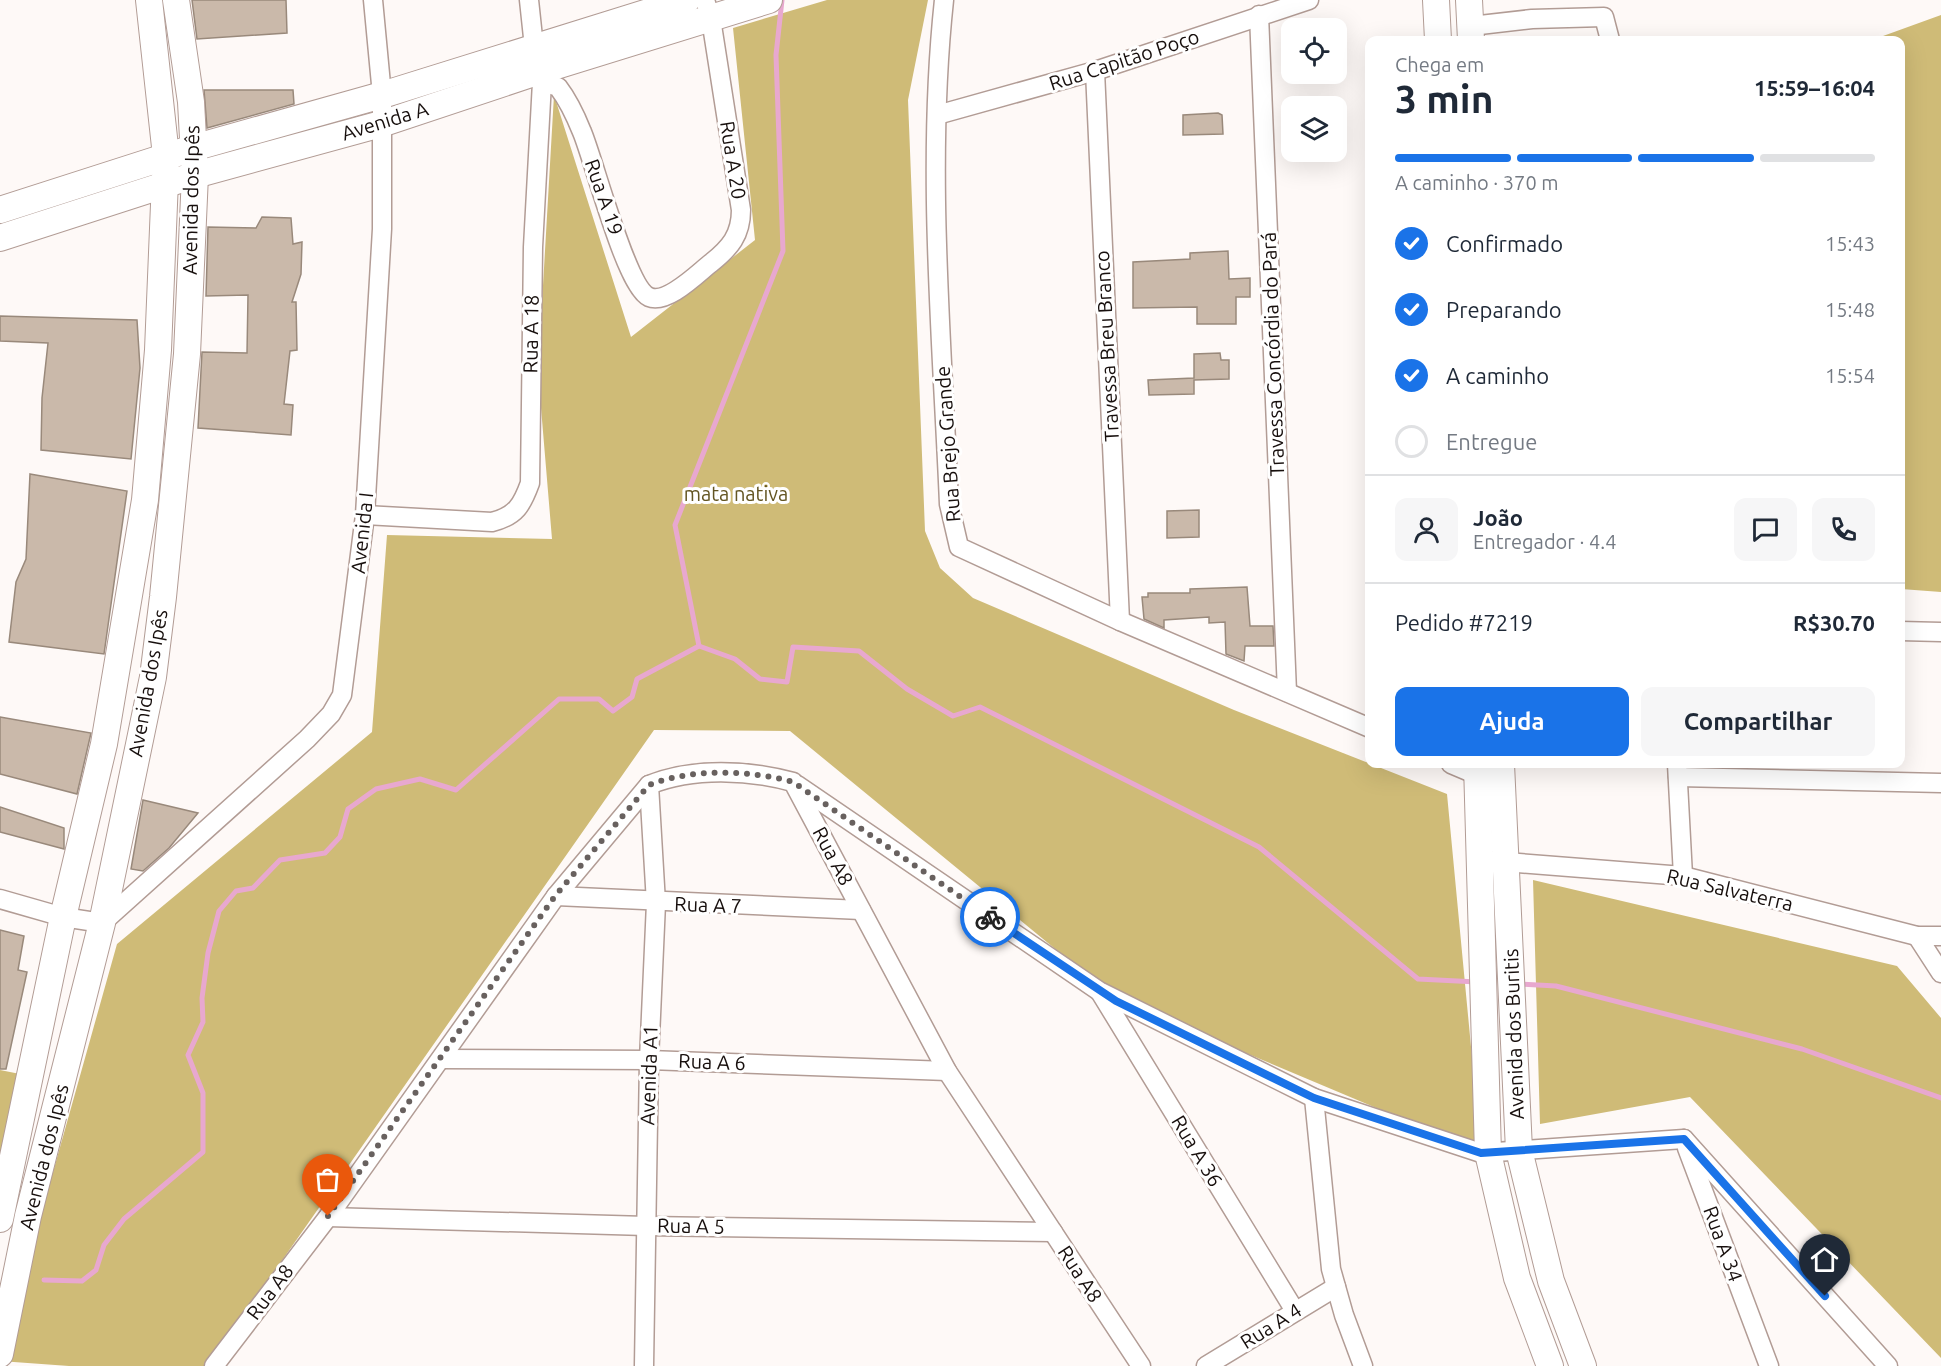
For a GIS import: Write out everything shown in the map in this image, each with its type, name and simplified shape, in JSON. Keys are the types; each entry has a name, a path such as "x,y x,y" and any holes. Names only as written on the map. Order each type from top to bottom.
{"main road":[{"name":"Avenida dos Ipês","path":"0,1219 63,917 104,744 145,500 158,350 166,156 149,0"},
{"name":"Avenida dos Ipês","path":"0,1354 28,1216 102,923 153,677 186,366 195,176 191,102 176,0"},
{"name":"Avenida A","path":"0,210 166,156 382,95 539,67 687,0"},
{"name":"Avenida A","path":"0,238 164,185 381,124 708,9 769,0"},
{"path":"1436,0 1438,36"},
{"path":"1469,0 1471,33"},
{"name":"Avenida dos Buritis","path":"1489,769 1507,861 1519,1149 1551,1281 1583,1366"},
{"name":"Avenida dos Buritis","path":"1489,769 1479,861 1488,1153 1517,1278 1550,1366"}],"street":[{"name":"Avenida I","path":"102,923 307,739 331,714 342,695 365,515 382,229 382,95 373,0"},
{"name":"Rua A 18","path":"365,515 492,522 506,519 517,511 530,483 533,247 539,67 529,0"},
{"name":"Rua Brejo Grande","path":"944,0 937,115 937,238 949,504 959,547 1120,621 1365,726"},
{"name":"Rua Capitão Poço","path":"937,115 1095,71 1309,0"},
{"name":"Rua A 20","path":"673,293 729,249 741,224 741,210 708,9"},
{"name":"Travessa Concórdia do Pará","path":"1259,15 1287,692"},
{"path":"1471,33 1532,19 1604,17 1609,36"},
{"name":"Rua A 19","path":"539,67 558,87 582,132 629,267 639,289 650,297 662,297 673,293"},
{"name":"Travessa Breu Branco","path":"1095,71 1120,621"},
{"path":"1905,631 1941,632"},
{"path":"1683,876 1678,770 1941,783"},
{"path":"649,785 666,778 692,774 772,776 793,782 1099,991 1314,1098 1481,1153 1684,1139 1888,1366"},
{"name":"Rua A8","path":"793,782 947,1071 1141,1366"},
{"name":"Rua A8","path":"214,1366 328,1216 555,896 649,785"},
{"name":"Avenida A1","path":"645,1366 645,1226 656,903 649,785"},
{"name":"Rua Salvaterra","path":"1479,861 1507,861 1683,876 1917,936 1941,936"},
{"name":"Rua A 7","path":"555,896 656,903 861,910"},
{"path":"0,899 63,917 102,923"},
{"path":"1917,936 1941,973"},
{"name":"Rua A 36","path":"1099,991 1294,1311"},
{"name":"Rua A 6","path":"441,1059 649,1060 947,1071"},
{"path":"1314,1098 1331,1269 1363,1366"},
{"name":"Rua A 34","path":"1684,1139 1769,1366"},
{"name":"Rua A 5","path":"328,1216 645,1226 1053,1232"},
{"name":"Rua A 4","path":"1206,1366 1336,1287"}],"green space":[{"name":"mata nativa","path":"827,0 928,0 908,100 925,531 940,568 973,598 1234,710 1365,762 1365,768 1381,768 1447,794 1481,1152 1115,998 790,731 654,730 208,1366 69,1366 0,1361 117,944 372,732 387,535 552,539 538,372 554,95 631,337 755,240 733,28"},
{"path":"1941,15 1941,592 1905,589 1905,36 1883,36"},
{"path":"1533,880 1897,966 1941,1018 1941,1358 1690,1097 1540,1124"},
{"path":"0,1070 20,1074 0,1174"}],"building":[{"path":"192,0 286,0 287,33 197,39"},
{"path":"204,90 293,90 294,104 207,128"},
{"path":"1218,113 1222,115 1223,134 1183,135 1183,115"},
{"path":"262,217 291,218 293,244 302,242 301,274 292,302 296,302 297,350 290,351 284,404 293,405 291,435 198,428 202,352 247,353 248,295 206,296 208,227 256,228"},
{"path":"1228,251 1229,279 1250,278 1250,297 1236,297 1236,324 1197,324 1197,307 1133,308 1133,262 1190,259 1190,253"},
{"path":"0,316 137,320 140,368 131,459 41,450 42,398 48,343 0,341"},
{"path":"1220,353 1221,360 1229,360 1229,379 1194,380 1194,394 1149,395 1148,380 1194,378 1194,354"},
{"path":"30,474 127,491 104,654 9,642 16,582 26,559"},
{"path":"1199,510 1199,537 1167,538 1167,511"},
{"path":"1247,587 1250,626 1273,626 1274,646 1245,646 1244,661 1226,654 1225,622 1209,623 1209,617 1164,620 1164,628 1144,619 1142,597 1148,597 1148,593 1190,593 1190,589"},
{"path":"0,717 91,733 77,794 0,774"},
{"path":"143,800 198,813 169,848 143,871 131,869"},
{"path":"0,807 64,828 64,849 0,832"},
{"path":"0,930 24,936 18,970 27,972 6,1069 0,1069"}],"waterway":[{"path":"699,646 675,525 783,251 776,55 782,0"},
{"path":"44,1280 82,1281 96,1270 104,1245 124,1219 203,1152 203,1093 188,1055 203,1022 202,998 208,953 219,911 236,891 253,888 280,860 325,853 340,837 348,809 376,789 420,779 456,790 559,699 599,699 613,711 632,697 637,679 699,646 735,659 760,679 787,682 793,647 859,651 907,689 953,716 980,707 1259,847 1418,979 1477,982"},
{"path":"1520,984 1556,986 1802,1049 1941,1098"}],"way so far":[{"path":"328,1216 555,896 649,785 666,778 692,774 772,776 793,782 990,917"}],"route":[{"path":"990,917 1116,1001 1314,1098 1481,1153 1684,1139 1825,1296"}]}
